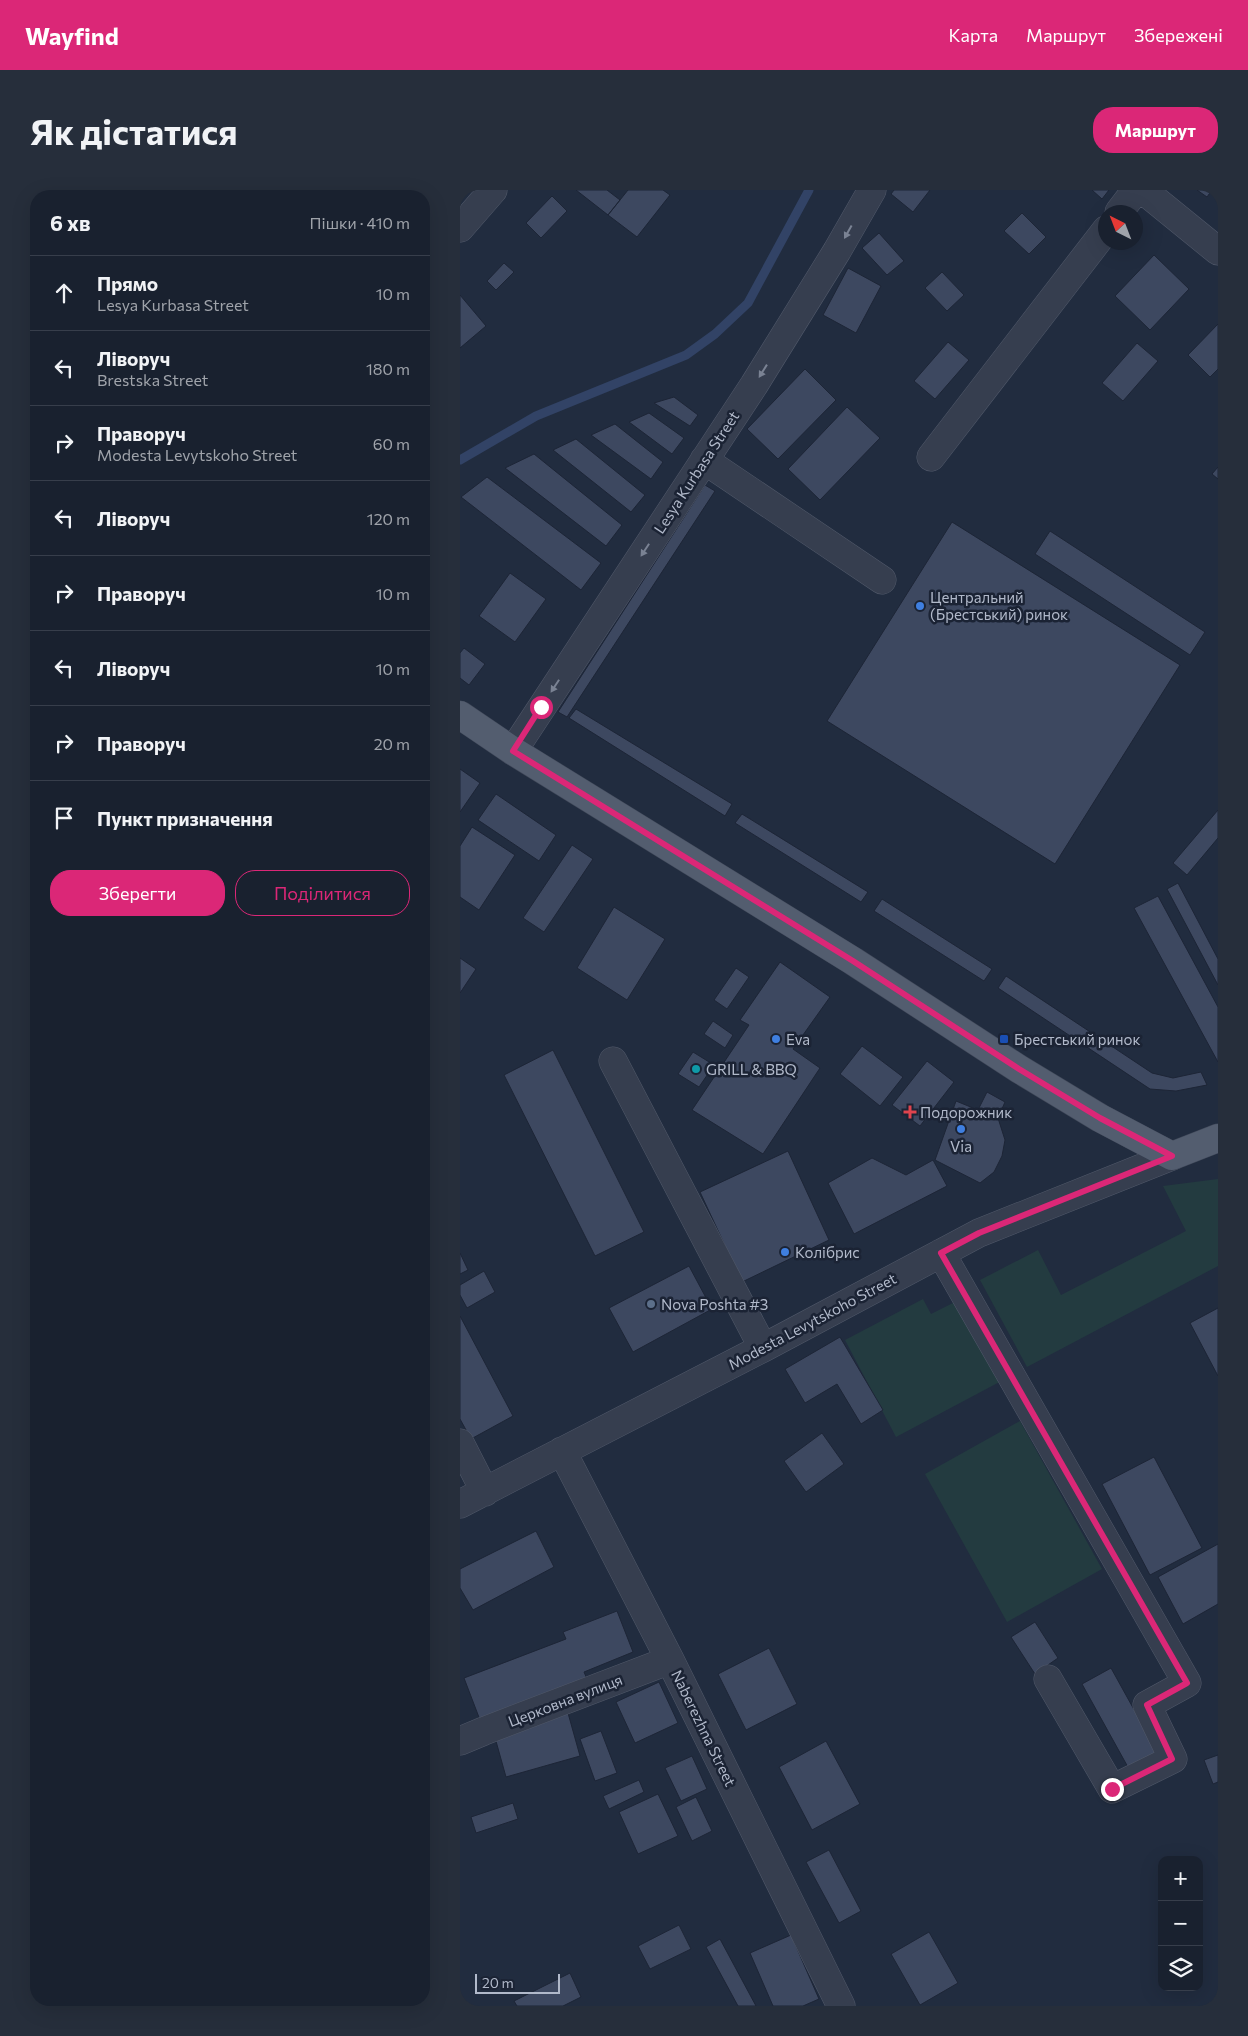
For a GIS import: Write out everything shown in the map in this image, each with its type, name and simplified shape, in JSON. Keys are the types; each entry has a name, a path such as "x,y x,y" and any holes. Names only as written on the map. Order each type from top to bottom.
{"main road":[{"path":"460,716 513,751 853,961 1019,1069 1100,1118 1172,1156 1218,1138"}],"street":[{"path":"460,228 493,190"},
{"name":"Lesya Kurbasa Street","path":"513,751 704,460 837,251 872,190"},
{"path":"1124,205 1136,190"},
{"path":"1143,190 1218,251"},
{"path":"931,457 1098,240"},
{"path":"704,460 882,580"},
{"path":"612,1061 763,1348"},
{"name":"Modesta Levytskoho Street","path":"460,1504 763,1348 979,1233 1172,1156"},
{"path":"941,1253 1187,1683 1147,1705 1172,1759 1112,1789 1048,1679"},
{"path":"460,1443 485,1492"},
{"name":"Naberezhna Street","path":"562,1452 670,1660 842,2006"},
{"name":"Церковна вулиця","path":"460,1741 670,1660"}],"green space":[{"path":"1218,1179 1218,1266 1027,1367 980,1280 1038,1250 1061,1295 1186,1231 1163,1186"},
{"path":"965,1297 1007,1378 896,1437 845,1340 923,1299 931,1314"},
{"path":"1020,1421 1102,1569 1007,1622 925,1474"}],"building":[{"path":"576,190 607,190 620,200 608,215"},
{"path":"628,190 663,190 670,195 637,237 608,215"},
{"path":"894,190 930,190 913,212 891,194"},
{"path":"1092,190 1109,190 1102,199"},
{"path":"1197,190 1212,190 1207,197"},
{"path":"552,196 567,211 541,238 526,223"},
{"path":"1022,213 1046,237 1029,254 1004,231"},
{"path":"879,233 904,261 887,275 862,248"},
{"path":"1154,255 1189,289 1150,330 1115,296"},
{"path":"504,263 514,272 496,290 487,281"},
{"path":"848,268 881,286 856,333 823,315"},
{"path":"942,272 964,295 947,311 925,288"},
{"path":"460,295 486,326 460,348"},
{"path":"1218,324 1218,369 1210,377 1188,355"},
{"path":"948,342 969,360 935,399 914,381"},
{"path":"1137,343 1158,361 1123,401 1102,383"},
{"path":"805,369 836,400 778,459 747,429"},
{"path":"674,397 698,415 690,426 654,403"},
{"path":"847,407 880,438 820,500 788,469"},
{"path":"649,413 684,438 672,454 629,422"},
{"path":"615,424 663,462 651,479 591,435"},
{"path":"576,439 645,495 631,512 553,450"},
{"path":"534,454 622,525 606,546 505,468"},
{"path":"1218,467 1218,479 1212,474"},
{"path":"487,477 601,563 581,590 461,497"},
{"path":"705,485 715,491 567,717 558,712"},
{"path":"952,522 1180,665 1055,864 827,721"},
{"path":"1050,531 1205,632 1190,655 1035,554"},
{"path":"510,573 546,599 515,642 479,616"},
{"path":"464,648 485,664 469,685 460,678 460,653"},
{"path":"576,709 732,804 725,816 569,718"},
{"path":"460,769 480,783 460,812"},
{"path":"496,794 556,835 539,861 478,820"},
{"path":"1218,810 1218,838 1187,875 1173,863"},
{"path":"742,814 868,892 861,902 735,823"},
{"path":"472,827 515,855 479,910 460,897 460,846"},
{"path":"572,845 593,859 544,932 523,918"},
{"path":"1178,883 1218,959 1218,985 1167,889"},
{"path":"1158,896 1218,1007 1218,1062 1134,908"},
{"path":"882,899 992,969 984,981 874,911"},
{"path":"614,907 665,939 627,1000 577,968"},
{"path":"460,958 476,969 460,993"},
{"path":"780,962 830,997 793,1049 820,1068 763,1154 692,1110 749,1025 740,1020"},
{"path":"736,968 749,977 727,1009 714,1000"},
{"path":"1006,976 1152,1073 1173,1078 1201,1072 1207,1085 1176,1091 1150,1089 998,988"},
{"path":"713,1021 733,1035 725,1048 704,1034"},
{"path":"862,1046 903,1077 880,1106 840,1074"},
{"path":"553,1050 644,1232 595,1256 504,1075"},
{"name":"GRILL & BBQ","path":"693,1052 714,1065 699,1087 678,1074"},
{"path":"927,1061 954,1082 920,1126 892,1105"},
{"path":"987,1092 1005,1102 998,1118 1005,1140 1002,1156 994,1172 980,1183 935,1160 956,1101 978,1110"},
{"path":"788,1151 829,1240 742,1282 700,1192"},
{"path":"872,1158 906,1175 933,1160 947,1186 854,1234 828,1183"},
{"path":"460,1253 468,1270 460,1274"},
{"path":"689,1266 712,1309 633,1352 609,1308"},
{"path":"484,1271 495,1292 467,1308 460,1295 460,1285"},
{"path":"1218,1308 1218,1376 1190,1323"},
{"path":"460,1316 513,1416 471,1439 460,1419"},
{"path":"840,1337 883,1410 861,1424 837,1384 805,1403 785,1369"},
{"path":"822,1433 844,1464 806,1492 784,1461"},
{"path":"1154,1457 1202,1548 1150,1575 1102,1484"},
{"path":"536,1531 554,1567 473,1610 460,1588 460,1569"},
{"path":"1218,1544 1218,1604 1183,1624 1158,1577"},
{"path":"617,1611 633,1652 584,1672 587,1679 480,1720 464,1678 566,1639 563,1632"},
{"path":"1035,1622 1058,1658 1035,1674 1011,1637"},
{"path":"769,1648 797,1704 746,1730 718,1674"},
{"path":"1111,1668 1158,1753 1129,1769 1082,1684"},
{"path":"659,1682 678,1723 635,1743 616,1702"},
{"path":"568,1713 580,1756 506,1777 494,1734"},
{"path":"601,1731 617,1773 595,1781 580,1739"},
{"path":"826,1741 860,1804 812,1830 779,1767"},
{"path":"1218,1755 1218,1782 1213,1784 1204,1760"},
{"path":"692,1756 707,1789 681,1801 665,1768"},
{"path":"639,1780 644,1792 609,1809 603,1796"},
{"path":"658,1794 678,1836 638,1854 619,1812"},
{"path":"696,1797 712,1831 692,1841 676,1807"},
{"path":"513,1803 518,1819 476,1833 471,1817"},
{"path":"829,1850 861,1911 839,1923 806,1862"},
{"path":"679,1925 691,1949 650,1969 638,1946"},
{"path":"929,1932 958,1983 920,2005 891,1954"},
{"path":"791,1935 819,1999 803,2006 773,2006 750,1953"},
{"path":"720,1939 756,2006 738,2006 706,1947"},
{"path":"570,1973 581,1997 563,2006 517,2006 514,2001"}],"waterway":[{"path":"460,460 536,416 686,355 715,334 748,303 809,190"}],"place":[{"name":"Центральний (Брестський) ринок","path":"920,606"},
{"name":"Eva","path":"776,1039"},
{"name":"Брестський ринок","path":"1004,1039"},
{"name":"GRILL & BBQ","path":"696,1069"},
{"name":"Подорожник","path":"910,1112"},
{"name":"Via","path":"961,1129"},
{"name":"Колібрис","path":"785,1252"},
{"name":"Nova Poshta #3","path":"651,1304"}],"route":[{"path":"541,707 513,751 853,961 1019,1069 1100,1118 1172,1156 979,1233 941,1253 1187,1683 1147,1705 1172,1759 1112,1789"}]}
